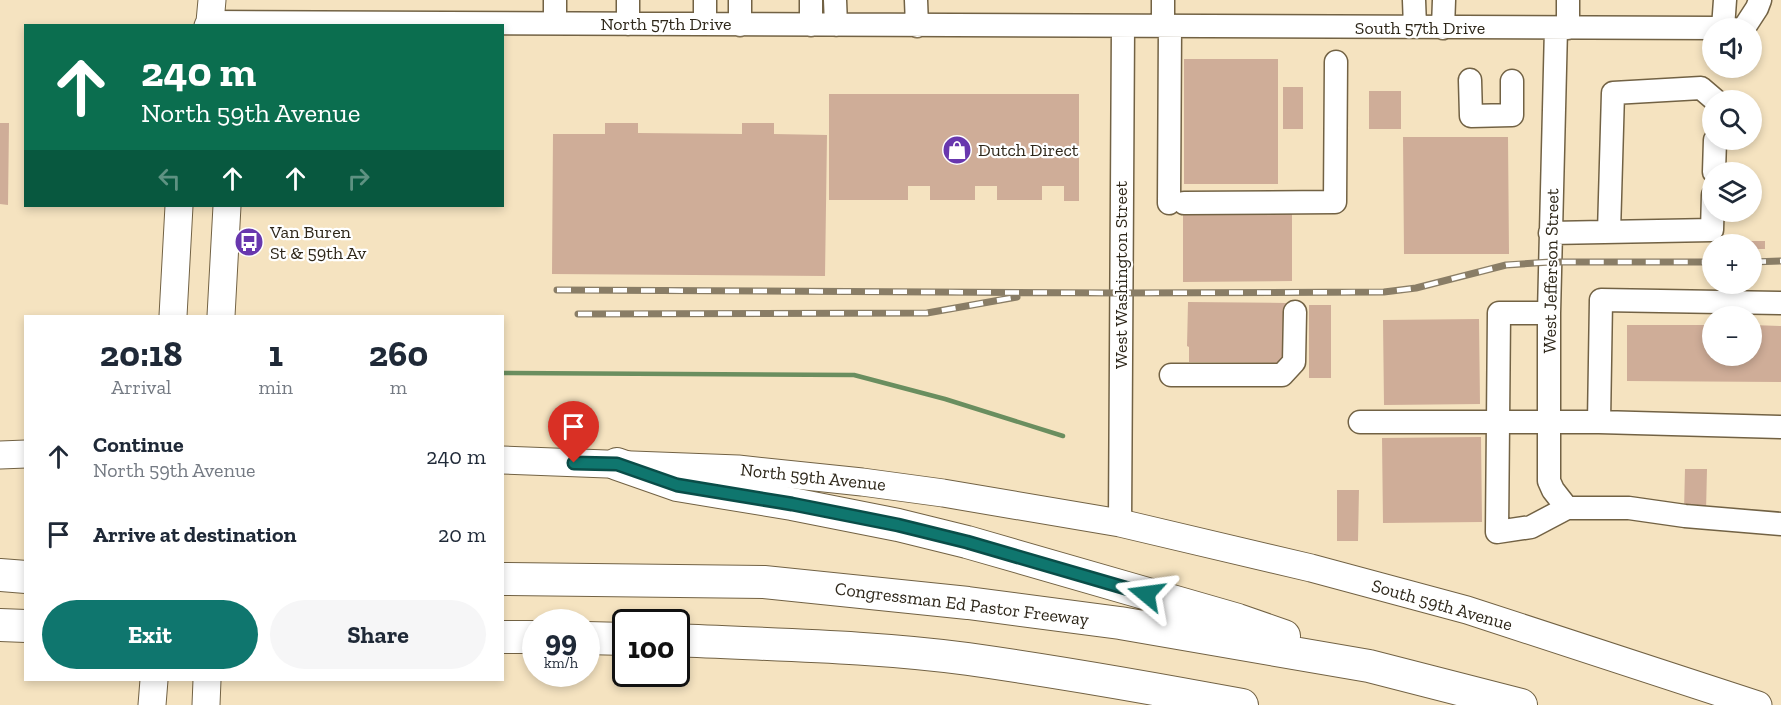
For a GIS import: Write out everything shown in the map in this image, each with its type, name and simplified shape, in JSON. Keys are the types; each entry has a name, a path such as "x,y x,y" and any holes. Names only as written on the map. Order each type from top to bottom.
{"highway":[{"path":"617,464 677,485 792,504 898,525 967,542 1238,620 1369,666"},
{"path":"0,575 24,577"},
{"name":"Congressman Ed Pastor Freeway","path":"504,579 765,582 968,603 1120,623 1369,666 1521,705"},
{"path":"0,625 24,626"},
{"path":"504,637 522,637"},
{"path":"690,641 864,650 966,659 1119,682 1242,705"}],"main road":[{"path":"173,315 179,207"},
{"path":"221,315 227,207"},
{"path":"0,455 24,454"},
{"name":"North 59th Avenue","path":"504,460 738,469 943,493 1120,523"},
{"name":"South 59th Avenue","path":"1120,523 1311,568 1467,610 1758,705"},
{"path":"153,705 154,681"},
{"path":"206,705 207,681"}],"street":[{"path":"555,0 555,23"},
{"path":"628,0 628,24"},
{"path":"705,0 705,24"},
{"path":"740,0 740,25"},
{"path":"811,0 811,25"},
{"path":"836,0 836,25"},
{"path":"916,0 917,26"},
{"path":"1163,0 1167,27 1176,203 1335,202 1336,62"},
{"path":"1414,0 1415,27"},
{"path":"1443,28 1444,0"},
{"name":"West Jefferson Street","path":"1567,508 1549,481 1549,313 1550,233 1562,28 1568,0"},
{"path":"1724,18 1725,0"},
{"path":"1751,18 1760,0"},
{"name":"North 57th Drive","path":"211,18 628,24 1123,27"},
{"name":"South 57th Drive","path":"1123,27 1702,28"},
{"name":"West Washington Street","path":"1120,523 1123,27"},
{"path":"1470,80 1471,116 1512,115 1512,81"},
{"path":"1609,232 1613,93 1701,88 1703,90"},
{"path":"1550,233 1712,230 1712,222"},
{"path":"1599,422 1601,300 1781,303"},
{"path":"1172,375 1282,375 1294,362 1295,312"},
{"path":"1549,313 1499,313 1497,532 1531,527 1567,508 1629,508 1685,516 1781,524"},
{"path":"1360,422 1599,422 1781,427"}],"building":[{"path":"1184,59 1278,59 1278,184 1184,184"},
{"path":"1283,87 1303,87 1303,129 1283,129"},
{"path":"1369,91 1401,91 1401,129 1369,129"},
{"path":"829,94 1079,94 1079,201 1064,201 1064,186 1042,186 1042,200 997,200 997,186 975,186 975,200 930,200 930,186 908,186 908,200 829,200"},
{"path":"0,123 9,123 8,205 0,204"},
{"path":"605,123 638,123 638,133 742,134 742,123 774,123 774,134 827,135 825,276 552,274 553,134 605,134"},
{"path":"1403,137 1508,137 1509,254 1404,254"},
{"path":"1183,214 1292,214 1292,281 1183,282"},
{"path":"1762,241 1765,241 1765,249 1762,249"},
{"path":"1188,302 1286,303 1286,363 1189,362"},
{"path":"1309,305 1331,305 1331,378 1309,378"},
{"path":"1479,319 1480,404 1384,405 1383,320"},
{"path":"1627,325 1702,325 1702,366 1762,366 1762,325 1781,326 1781,382 1627,381"},
{"path":"1481,437 1482,522 1383,523 1382,438"},
{"path":"1685,469 1707,469 1706,512 1684,512"},
{"path":"1337,490 1359,490 1358,541 1337,541"}],"waterway":[{"path":"504,373 854,375 945,399 1063,436"}],"railway":[{"path":"1762,262 1781,261"},
{"path":"557,290 1384,292 1416,288 1506,265 1550,262 1702,262"},
{"path":"578,314 927,313 1017,297"}],"place":[{"name":"Dutch Direct","path":"957,150"},
{"name":"Van Buren St & 59th Av","path":"249,242"}],"route":[{"path":"574,463 617,464 677,485 898,525 967,542 1146,594"}]}
